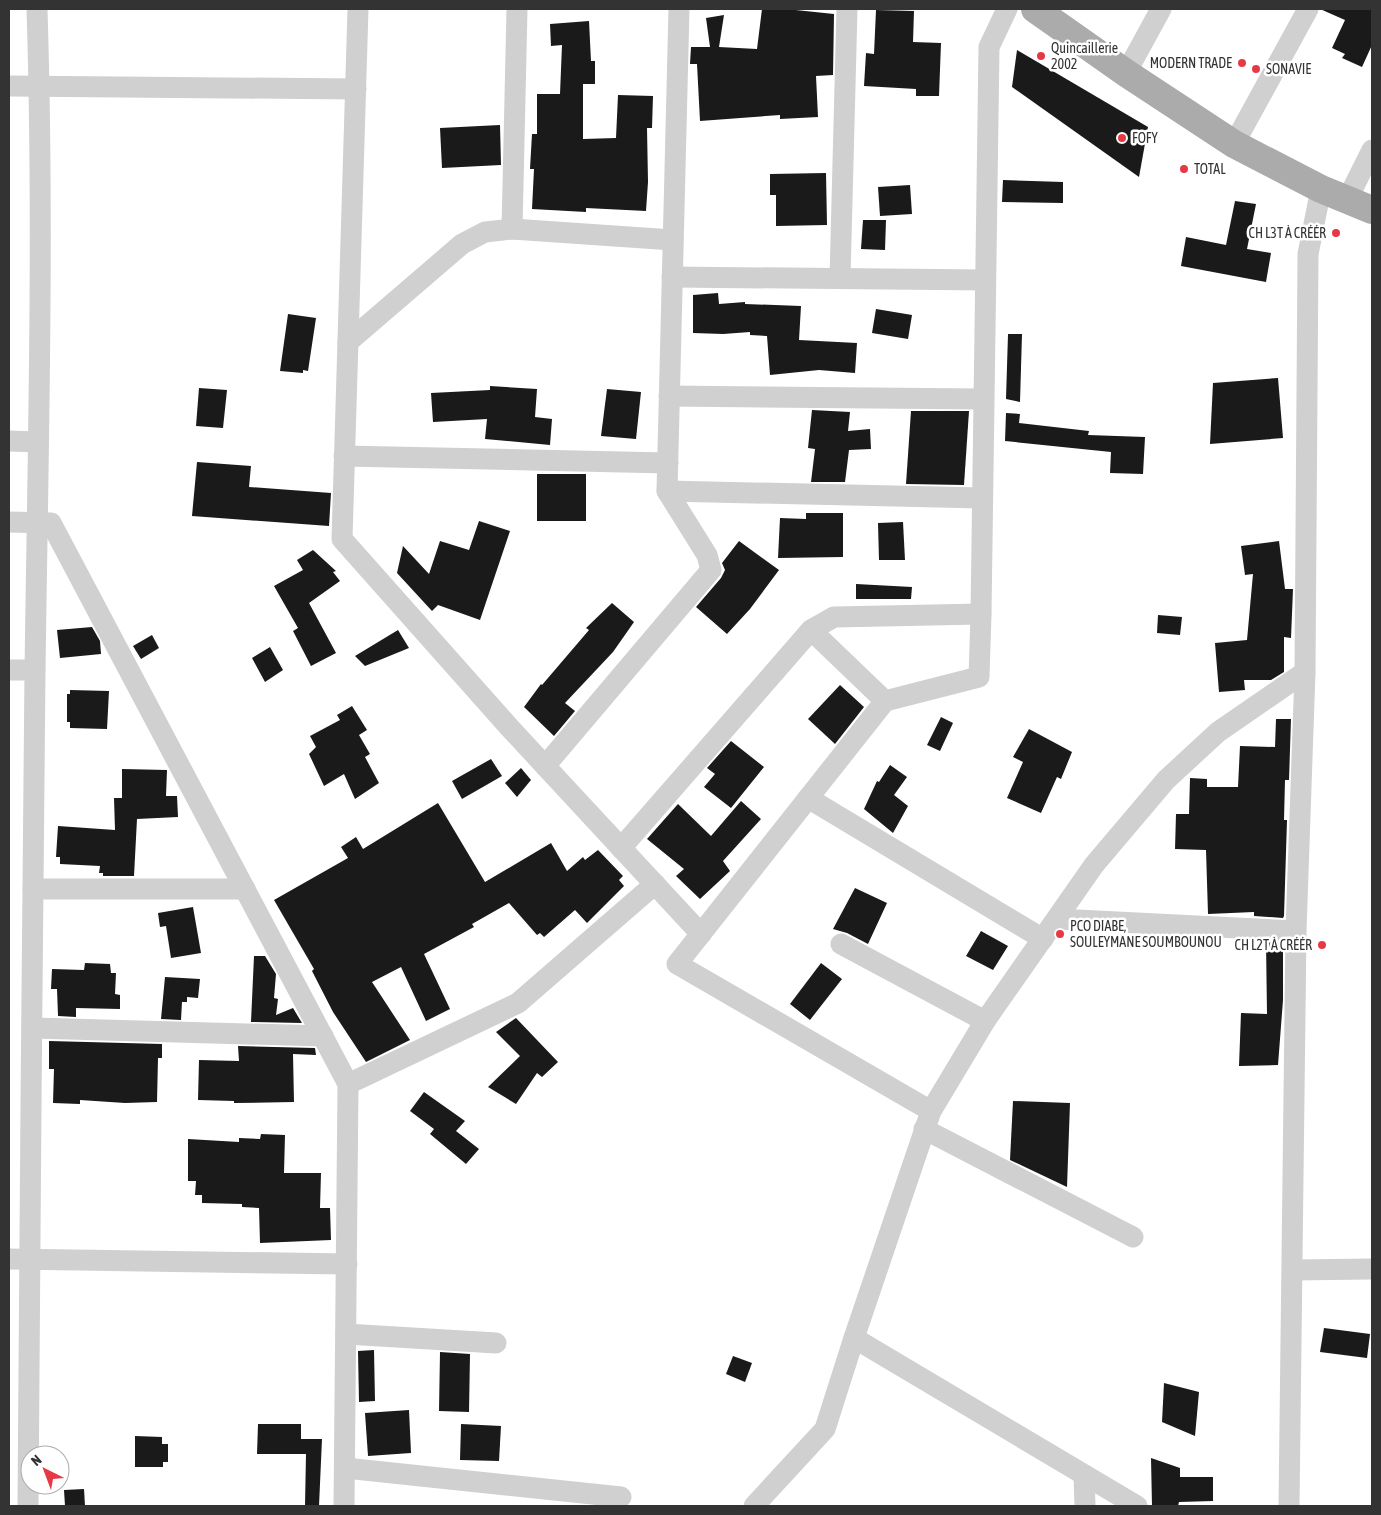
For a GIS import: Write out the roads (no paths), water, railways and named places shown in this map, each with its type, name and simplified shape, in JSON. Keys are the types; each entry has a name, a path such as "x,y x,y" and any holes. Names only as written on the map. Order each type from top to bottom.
{"main road":[{"path":"1035,9 1126,73 1234,144 1321,189 1372,210"}],"street":[{"path":"28,1506 35,670 38,523 39,86 37,9"},
{"path":"358,9 342,539 545,766 701,934"},
{"path":"512,229 517,9"},
{"path":"545,766 711,570 707,555 667,491 679,9"},
{"path":"840,278 848,9"},
{"path":"1007,9 989,47 979,677 884,701 677,964 928,1120 1133,1237"},
{"path":"1126,73 1161,9"},
{"path":"1234,144 1308,9"},
{"path":"9,86 356,89"},
{"path":"1348,200 1372,150"},
{"path":"1289,1506 1296,931 1305,672 1308,254 1321,189"},
{"path":"348,342 462,244 485,232 512,229 673,240"},
{"path":"672,277 985,280"},
{"path":"669,396 983,399"},
{"path":"9,442 38,442"},
{"path":"344,456 668,463"},
{"path":"667,491 982,498"},
{"path":"9,522 51,523 348,1084 344,1506"},
{"path":"621,848 811,630 834,617 981,614"},
{"path":"811,630 884,701"},
{"path":"9,670 35,670"},
{"path":"754,1506 825,1429 928,1120 985,1021 1094,865 1166,780 1218,732 1305,672"},
{"path":"808,798 1043,939"},
{"path":"348,1084 518,1003 655,884"},
{"path":"33,889 245,889"},
{"path":"1057,919 1296,931"},
{"path":"841,944 985,1021"},
{"path":"32,1028 323,1036"},
{"path":"9,1259 347,1264"},
{"path":"1293,1270 1372,1269"},
{"path":"346,1334 496,1343"},
{"path":"854,1338 1137,1506"},
{"path":"345,1468 621,1497"},
{"path":"1084,1475 1085,1506"}],"place":[{"name":"Quincaillerie 2002","path":"1041,56"},
{"name":"MODERN TRADE","path":"1242,63"},
{"name":"SONAVIE","path":"1256,69"},
{"name":"FOFY","path":"1122,138"},
{"name":"TOTAL","path":"1184,169"},
{"name":"CH L3T À CRÉÉR","path":"1336,233"},
{"name":"PCO DIABE, SOULEYMANE SOUMBOUNOU","path":"1060,934"},
{"name":"CH L2T À CRÉÉR","path":"1322,945"}]}
